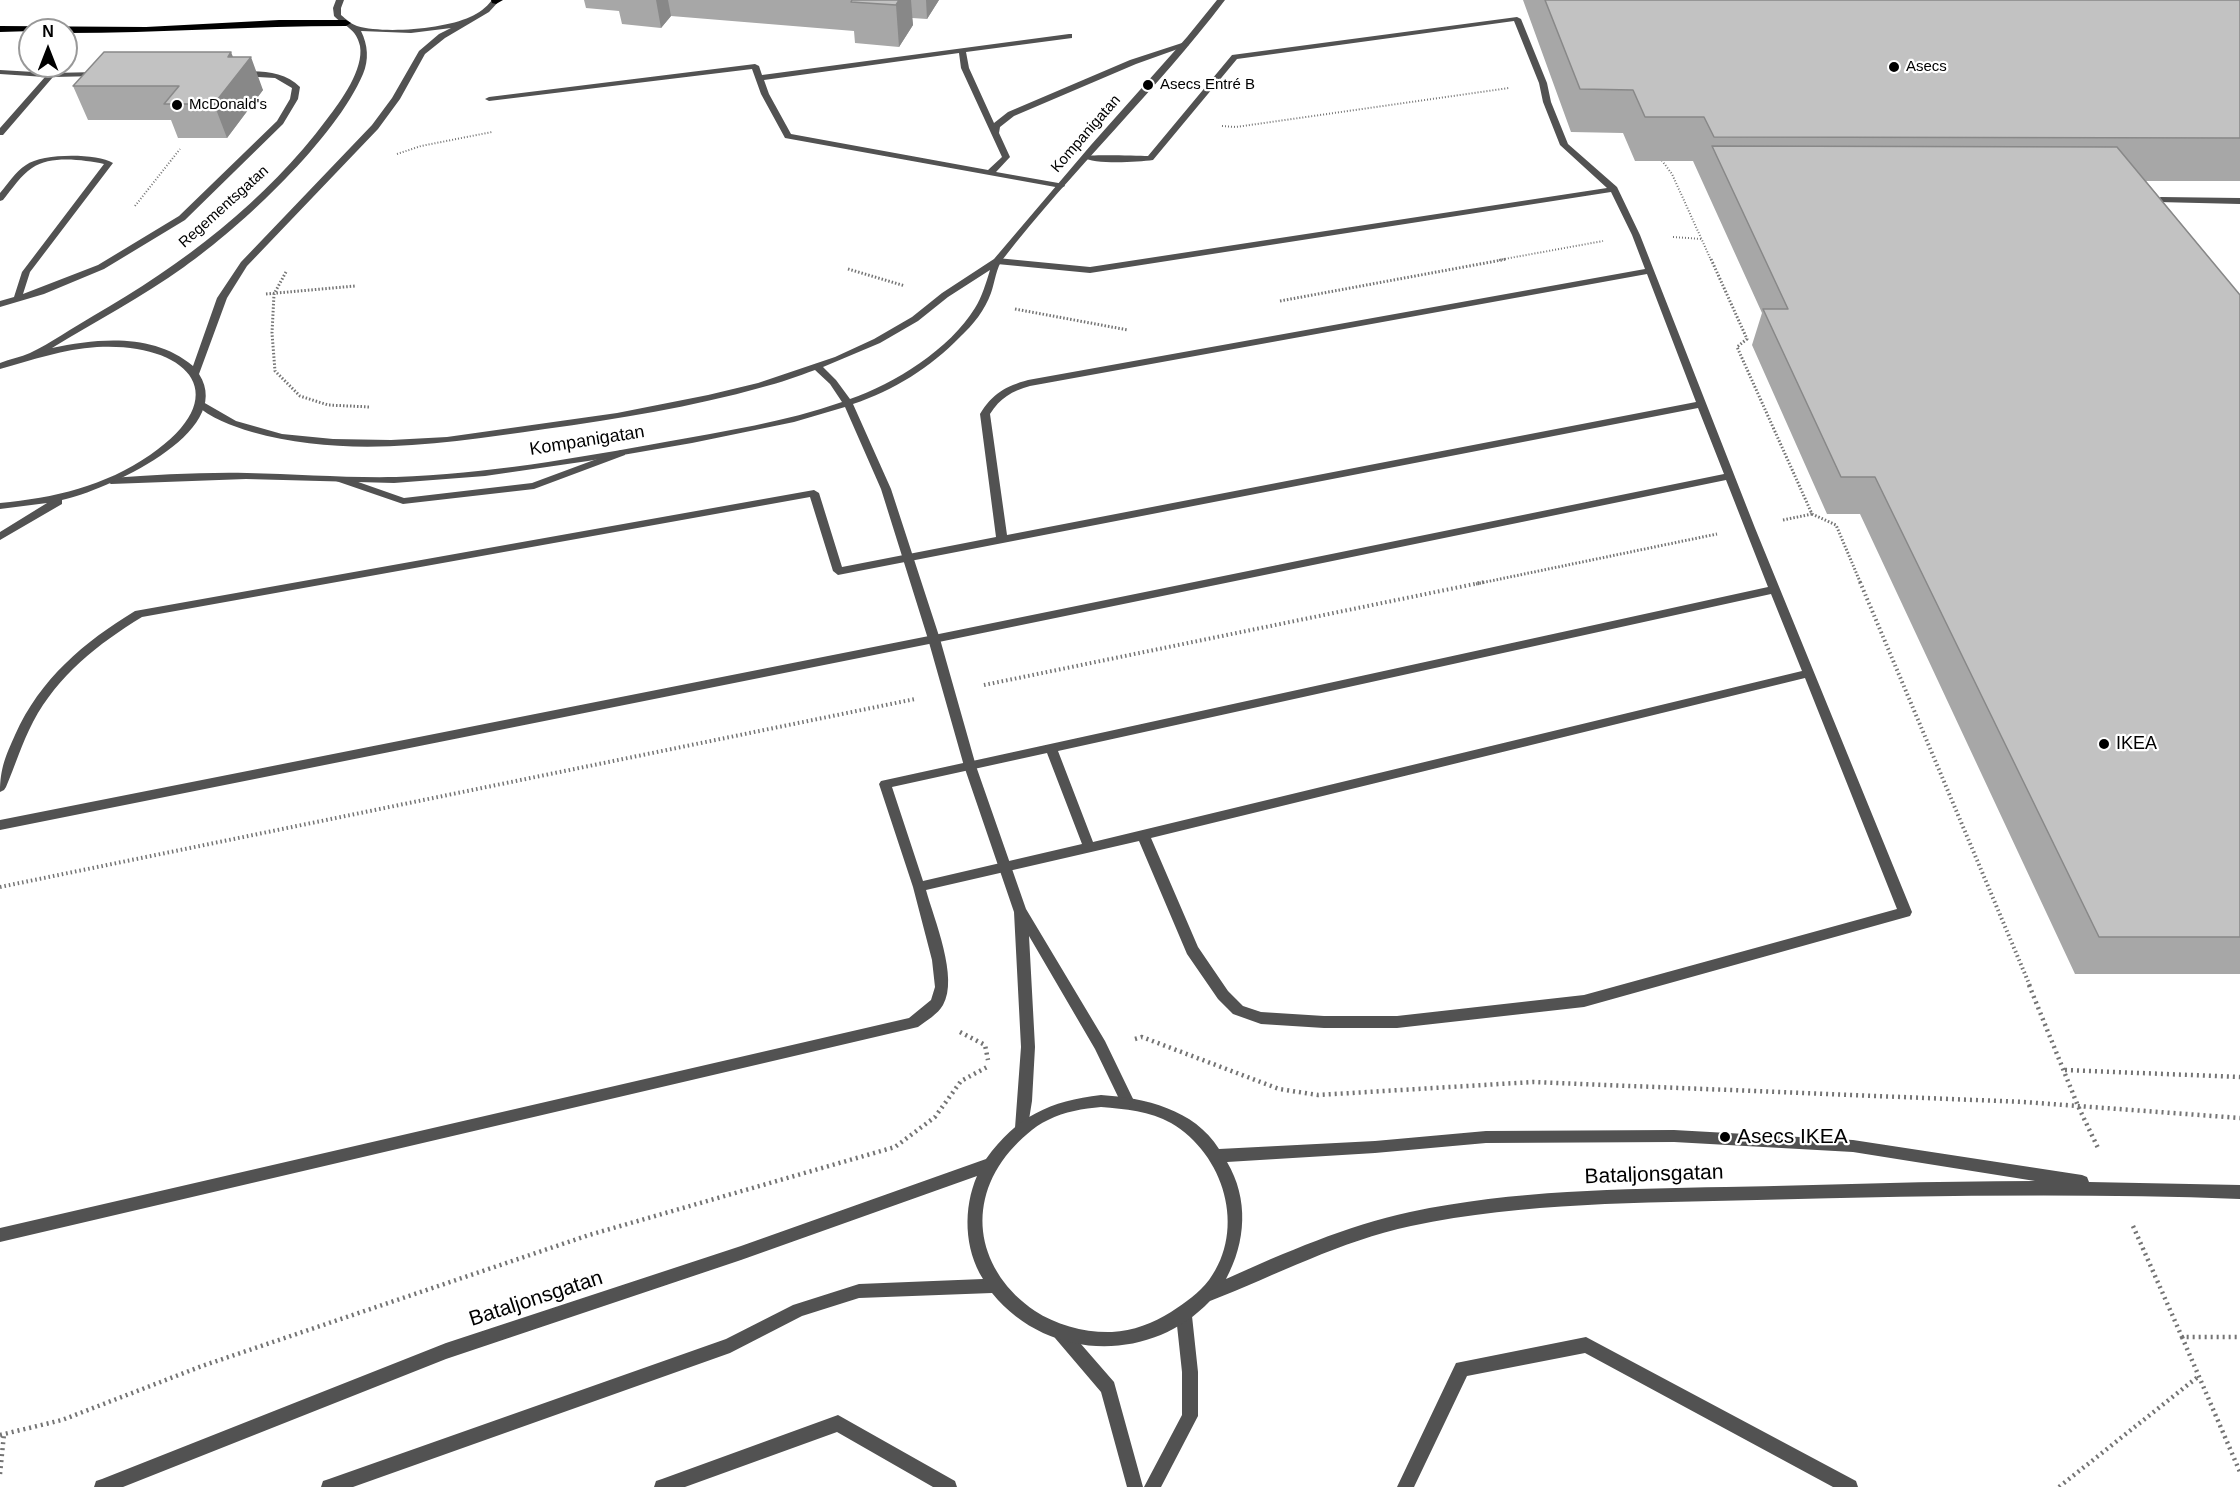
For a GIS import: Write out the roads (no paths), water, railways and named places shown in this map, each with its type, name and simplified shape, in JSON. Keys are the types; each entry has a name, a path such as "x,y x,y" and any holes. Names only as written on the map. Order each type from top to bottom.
{"highway":[{"path":"0,29 146,30 279,23 351,26"}],"street":[{"name":"Regementsgatan","path":"35,354 142,291 215,239 296,160 336,116 357,81 364,50 351,26 338,16 337,8 340,0"},
{"path":"195,373 222,298 244,264 375,127 396,99 422,53 442,36 490,9 497,0"},
{"name":"Kompanigatan","path":"200,404 233,423 281,437 368,442 447,440 547,427 686,403 761,385 817,367 877,341 915,319 945,295 997,261 1185,45 1221,0"},
{"path":"1086,157 1150,158 1235,57 1517,20 1543,83 1547,102 1564,146 1614,189 1636,236 1750,528 1905,912 1584,1001 1398,1022 1324,1022 1261,1018 1238,1010 1223,995 1192,950 1143,835"},
{"path":"351,26 410,30 465,22"},
{"path":"759,78 1069,36"},
{"path":"995,133 996,126 1011,114 1133,62 1185,45"},
{"path":"962,50 965,68 1005,157 990,173"},
{"path":"489,99 755,66 765,94 788,136 1061,186"},
{"path":"0,72 18,73"},
{"path":"78,75 108,74"},
{"path":"0,304 41,292 101,267 182,218 280,122 294,99 296,87 287,79 269,75 235,74"},
{"path":"0,133 48,78"},
{"path":"0,198 30,165 47,160 71,159 95,159 109,163 26,272 18,297"},
{"path":"997,261 1090,270 1614,189"},
{"path":"2162,200 2240,201"},
{"name":"Kompanigatan","path":"111,481 245,476 414,479 481,473 550,465 621,453 800,419 849,405 890,386 928,362 963,330 983,302 997,261"},
{"path":"1002,540 985,414 992,401 1005,390 1028,383 1651,271"},
{"path":"0,366 35,354 92,345 134,345 160,351 181,360 195,373 201,388 200,404 185,431 162,451 111,481 73,495 30,517 0,537"},
{"path":"817,367 833,382 849,405 886,489 934,639 970,766 1020,910 1100,1045 1128,1103"},
{"path":"0,787 26,723 52,683 75,657 98,639 139,615 814,494 838,571 1703,404"},
{"path":"340,479 403,501 534,486 621,453"},
{"path":"0,825 934,639 1731,476"},
{"path":"0,506 33,503 73,495"},
{"path":"0,1235 913,1023 937,1003 942,987 939,960 919,887 885,784 1776,589"},
{"path":"919,887 1809,674"},
{"path":"1051,749 1089,847"},
{"path":"1020,910 1029,1002 1027,1030 1029,1062 1022,1128"},
{"path":"1101,1101 1128,1103 1163,1112 1187,1126 1217,1156 1231,1183 1236,1208 1235,1242 1226,1270 1209,1294 1184,1316 1144,1334 1106,1340 1062,1333 1029,1318 994,1286 981,1260 975,1240 975,1200 988,1165 1022,1128 1046,1113 1068,1106 1101,1101"},
{"name":"Bataljonsgatan","path":"1217,1156 1374,1147 1486,1137 1674,1136 1853,1146 2116,1187"},
{"name":"Bataljonsgatan","path":"102,1487 446,1351 741,1253 988,1165"},
{"name":"Bataljonsgatan","path":"1209,1294 1339,1239 1409,1219 1498,1203 1625,1196 2116,1187 2240,1191"},
{"path":"329,1487 730,1345 799,1310 860,1291 994,1286"},
{"path":"1152,1487 1190,1416 1190,1372 1184,1316"},
{"path":"1062,1333 1107,1388 1135,1487"},
{"path":"1405,1487 1462,1369 1586,1345 1850,1487"},
{"path":"662,1487 838,1423 949,1487"}],"place":[{"name":"Asecs","path":"1894,67"},
{"name":"Asecs Entré B","path":"1148,85"},
{"name":"McDonald's","path":"177,105"},
{"name":"IKEA","path":"2104,744"},
{"name":"Asecs IKEA","path":"1725,1137"}]}
